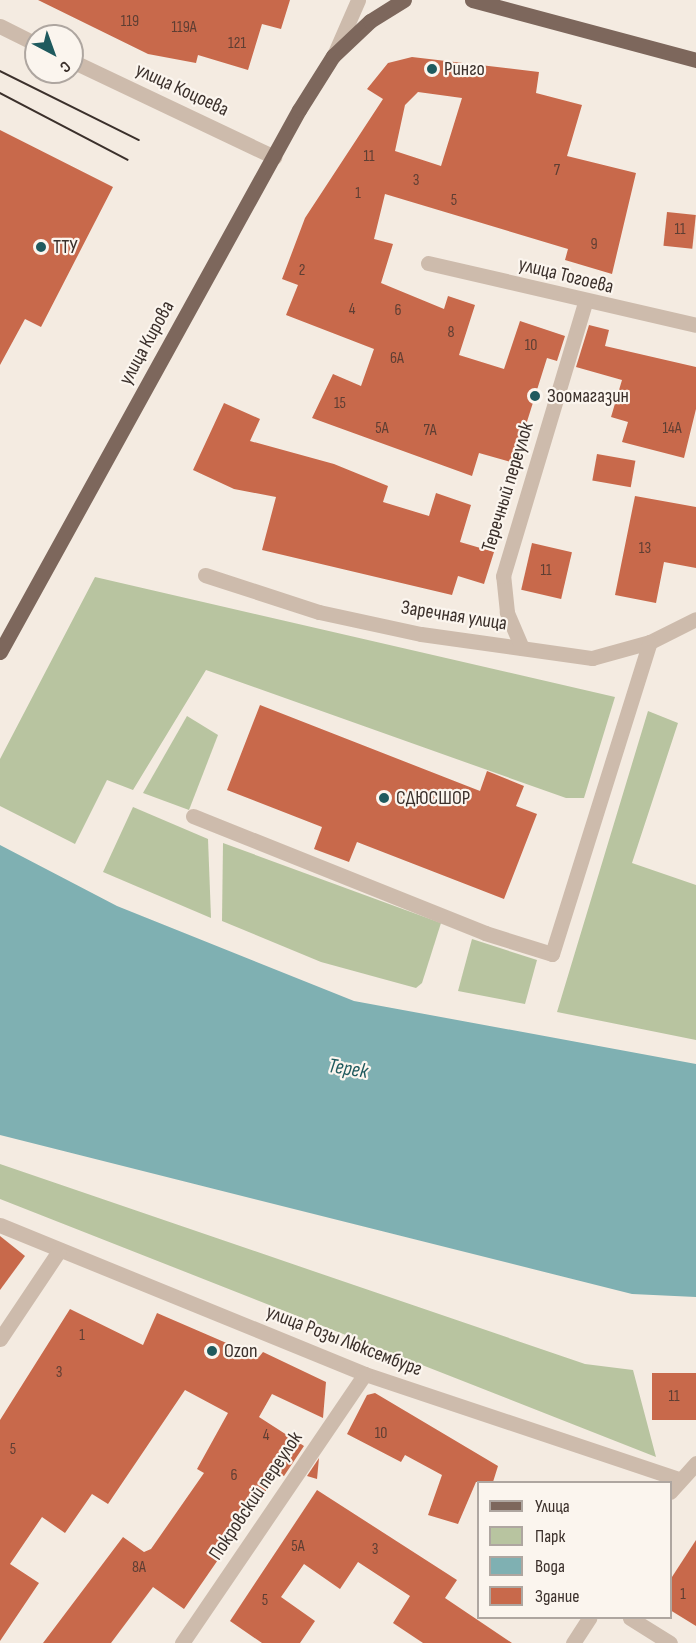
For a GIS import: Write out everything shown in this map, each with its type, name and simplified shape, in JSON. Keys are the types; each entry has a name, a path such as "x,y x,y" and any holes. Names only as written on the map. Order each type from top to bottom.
{"main road":[{"name":"улица Кирова","path":"0,652 274,157 333,56 370,21 404,0"},
{"path":"472,0 696,60"}],"street":[{"name":"улица Кирова","path":"333,56 358,0"},
{"path":"0,26 24,38"},
{"name":"улица Коцоева","path":"84,67 274,157"},
{"name":"улица Тогоева","path":"428,262 585,303 696,325"},
{"name":"Теречный переулок","path":"522,648 507,612 503,576 585,303"},
{"name":"Заречная улица","path":"205,575 319,612 421,634 592,658 650,642 696,619"},
{"path":"193,816 485,933 552,954 650,642"},
{"name":"улица Розы Люксембург","path":"0,1226 365,1374 661,1481"},
{"path":"0,1339 59,1251"},
{"name":"Покровский переулок","path":"182,1643 365,1374"},
{"path":"675,1486 696,1463"},
{"path":"573,1643 588,1619"},
{"path":"633,1619 670,1643"}],"green space":[{"path":"95,577 615,697 584,798 566,798 206,670 133,790 107,780 75,844 0,806 0,759"},
{"path":"648,711 678,723 632,863 696,885 696,1040 557,1012"},
{"path":"187,716 218,735 189,810 143,793"},
{"path":"133,807 208,839 211,918 103,872"},
{"path":"223,843 441,923 422,983 416,988 321,962 222,921"},
{"path":"472,939 537,960 525,1004 458,991"},
{"path":"0,1164 585,1364 633,1370 656,1457 0,1199"}],"water":[{"name":"Терек","path":"0,845 117,906 354,1001 696,1064 696,1297 632,1294 0,1135"}],"building":[{"path":"38,0 290,0 281,29 262,24 248,70 198,55 196,63 148,54"},
{"path":"412,57 539,72 536,93 582,105 567,156 636,173 612,274 565,260 568,249 385,194 374,239 393,244 381,283 444,309 448,296 475,305 459,355 504,369 520,321 565,336 557,361 547,358 514,463 479,453 472,476 312,418 333,374 361,386 374,349 286,315 298,285 282,279 305,218 383,99 367,89 388,63","holes":["418,92 462,98 441,166 395,151 405,105"]},
{"name":"ТТУ","path":"0,130 113,187 41,327 25,319 0,365"},
{"path":"667,212 696,215 692,249 663,246"},
{"path":"589,325 609,330 605,346 696,367 696,409 684,458 622,442 628,422 611,417 622,380 576,367"},
{"path":"224,403 260,419 250,441 334,464 388,486 383,502 429,516 436,493 471,505 460,542 494,552 484,584 458,576 452,595 262,550 276,497 234,489 193,470"},
{"path":"597,454 635,461 631,487 592,481"},
{"path":"635,496 696,507 696,568 664,562 656,603 615,595"},
{"path":"532,543 572,552 561,599 521,590"},
{"name":"СДЮСШОР","path":"260,705 480,791 487,771 524,786 516,806 537,814 504,899 357,842 349,862 314,849 322,827 227,790"},
{"path":"0,1236 25,1256 0,1290"},
{"path":"70,1309 143,1345 157,1313 259,1357 263,1352 326,1382 323,1418 272,1394 259,1417 304,1446 284,1476 278,1473 184,1609 153,1587 111,1643 43,1643 123,1537 144,1552 151,1549 204,1473 197,1469 228,1413 185,1390 108,1504 92,1494 65,1533 42,1517 10,1564 39,1583 0,1641 0,1420"},
{"path":"652,1373 696,1373 696,1420 652,1420"},
{"path":"375,1393 498,1466 493,1481 476,1482 458,1524 428,1515 442,1475 405,1455 401,1462 347,1434 367,1395"},
{"path":"319,1458 317,1479 307,1476"},
{"path":"317,1490 457,1580 445,1598 512,1643 423,1643 393,1623 410,1596 358,1562 340,1589 304,1564 281,1597 315,1621 300,1643 262,1643 230,1621"},
{"path":"696,1540 696,1626 672,1611 672,1577"}],"tram line":[{"path":"0,71 139,140"},
{"path":"0,93 128,160"}],"place":[{"name":"Ринго","path":"432,69"},
{"name":"ТТУ","path":"41,247"},
{"name":"Зоомагазин","path":"535,396"},
{"name":"СДЮСШОР","path":"384,798"},
{"name":"Ozon","path":"212,1351"}]}
